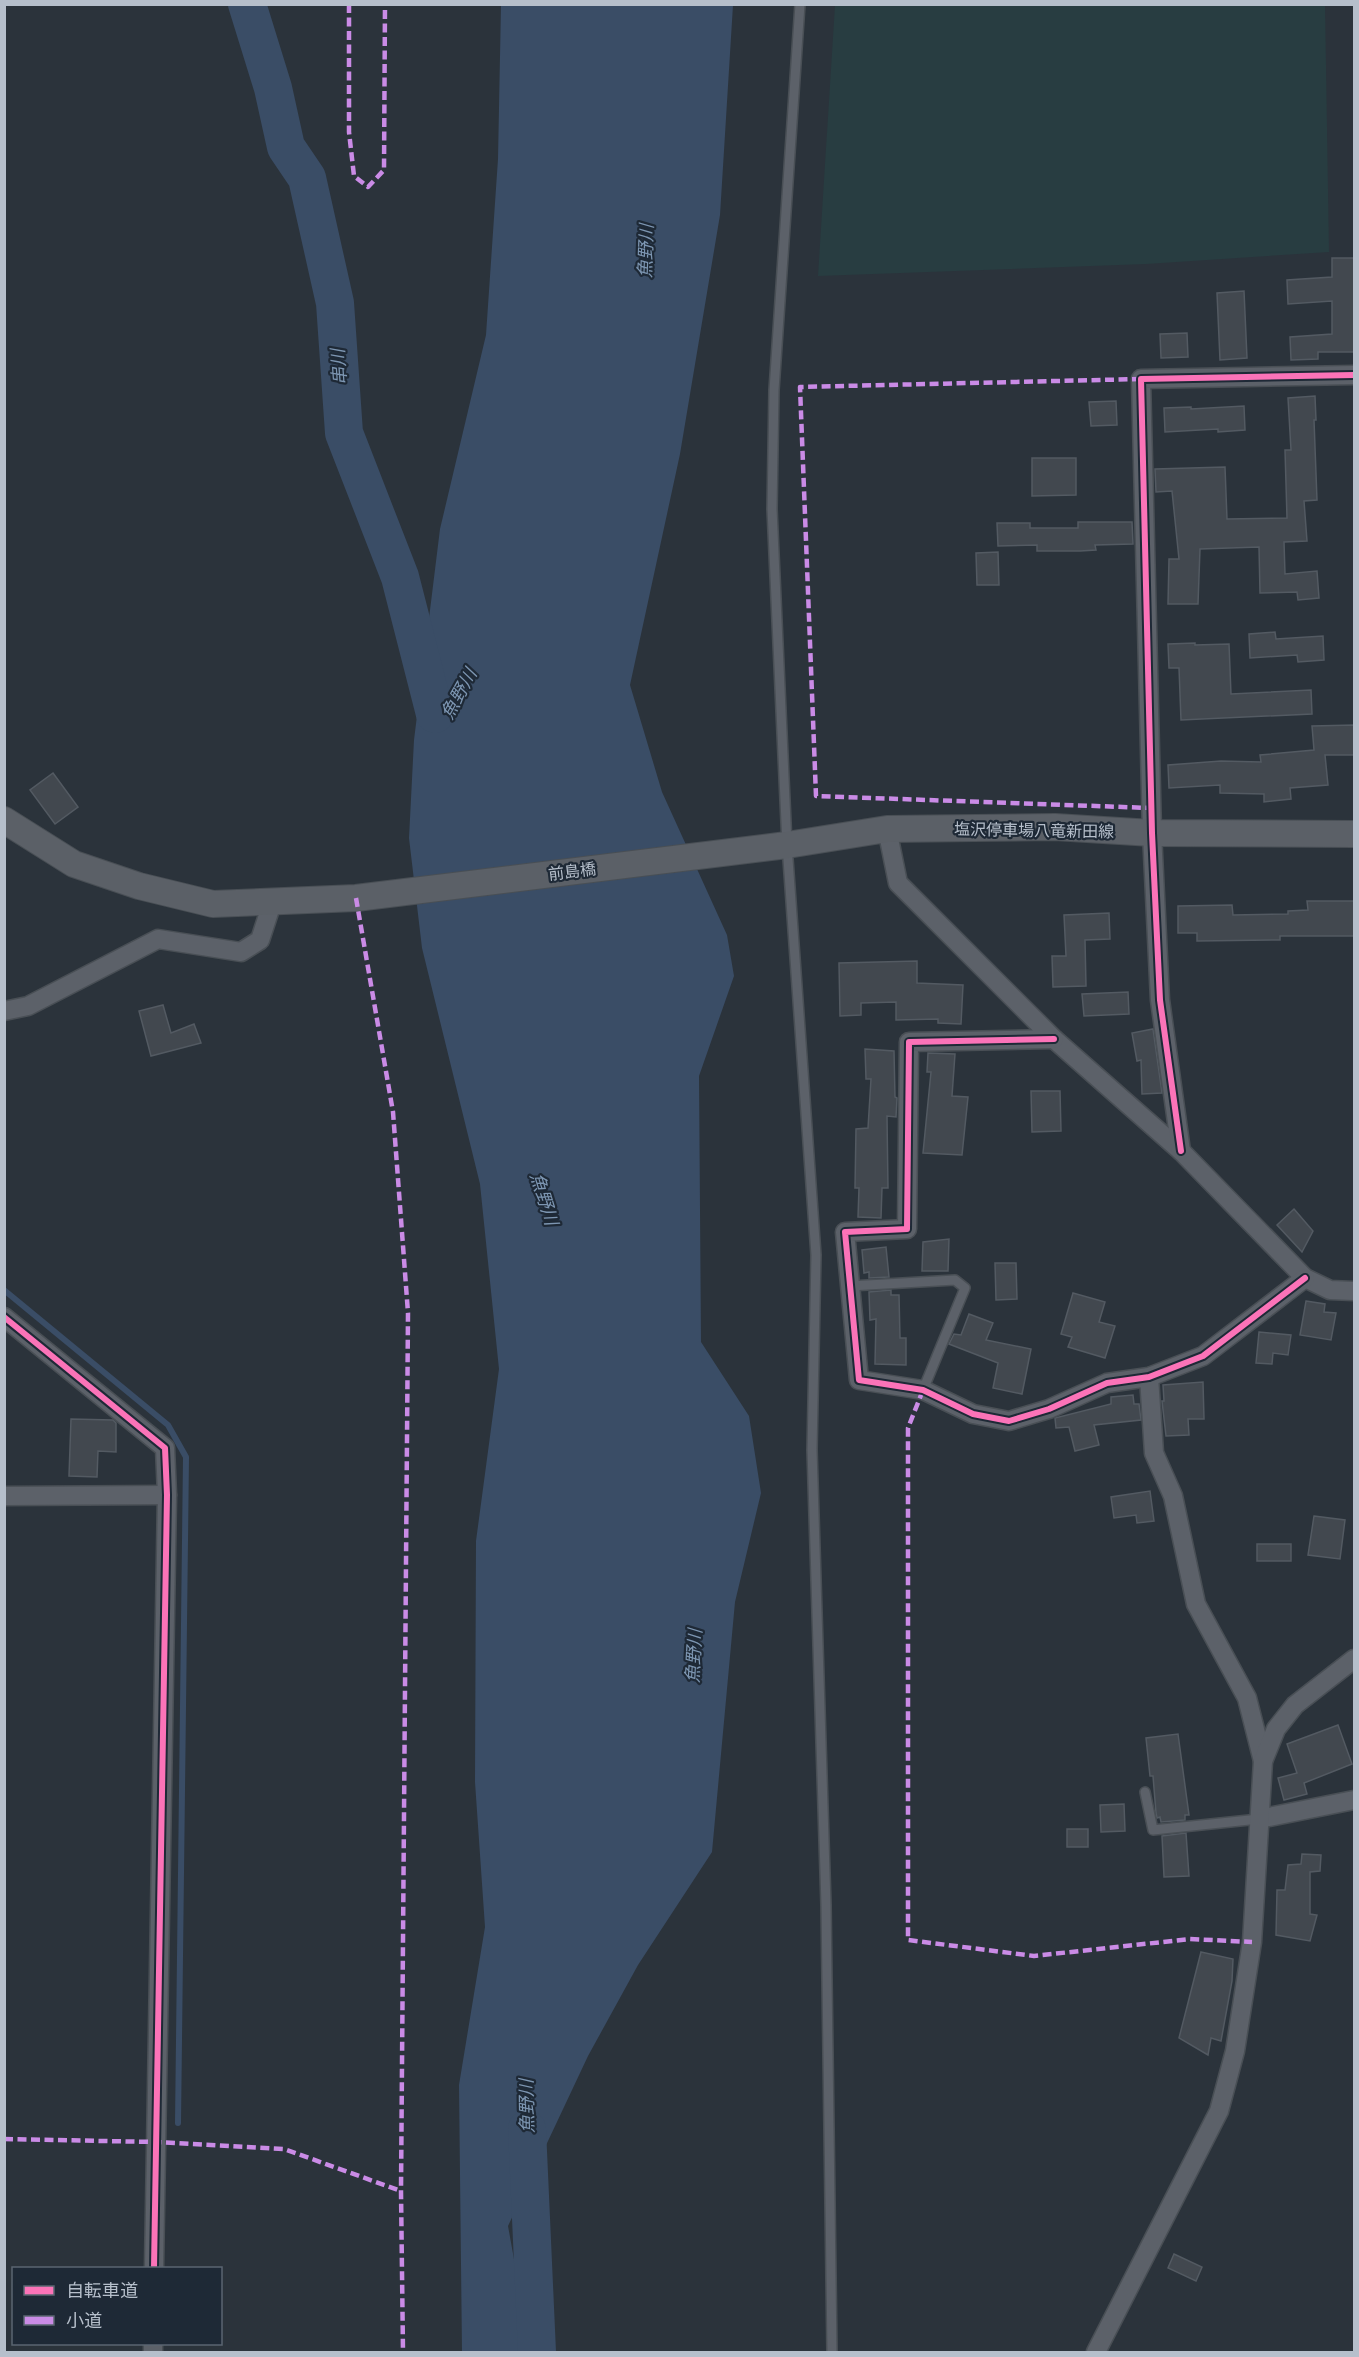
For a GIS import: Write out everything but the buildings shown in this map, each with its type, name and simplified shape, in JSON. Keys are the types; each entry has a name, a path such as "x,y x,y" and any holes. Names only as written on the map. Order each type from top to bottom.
{"main road":[{"path":"4,820 74,864 139,886 213,904 272,903"},
{"name":"塩沢停車場八竜新田線","path":"787,845 887,829 1055,827 1152,833 1354,834"},
{"name":"前島橋","path":"272,903 356,898 787,845"}],"street":[{"path":"1180,1151 1160,1000 1152,833 1141,379 1354,375"},
{"path":"887,829 898,883 1054,1039 1180,1151 1305,1278 1330,1290 1354,1291"},
{"path":"4,1011 28,1006 158,939 241,952 260,940 272,903"},
{"path":"1054,1039 909,1042 907,1229 845,1232 859,1380 923,1390 973,1414 1009,1421 1049,1409 1107,1383 1149,1377 1203,1356 1305,1278"},
{"path":"4,1317 165,1448 167,1495 154,2267"},
{"path":"1149,1377 1154,1453 1173,1496 1196,1604 1247,1698 1263,1761"},
{"path":"4,1496 167,1495"},
{"path":"1096,2352 1219,2111 1235,2051 1252,1942 1263,1761 1276,1729 1295,1706 1354,1659"},
{"path":"1259,1819 1354,1800"}],"lane":[{"path":"800,4 774,402 772,509 787,845 816,1255 812,1450 826,1905 832,2352"},
{"path":"850,1286 955,1280 965,1288 923,1390"},
{"path":"1144,1792 1153,1830 1259,1819"}],"green space":[{"path":"835,5 1325,5 1329,252 1146,264 818,276"}],"water":[{"path":"501,5 733,5 720,215 680,454 630,685 662,792 727,935 734,976 699,1076 701,1342 749,1416 761,1493 735,1602 712,1852 638,1965 588,2056 508,2226 521,2298 554,2352 462,2352 459,2085 485,1927 475,1782 476,1541 499,1369 480,1184 422,948 409,838 414,740 440,529 486,335 498,159"}],"waterway":[{"name":"串川","path":"247,4 273,88 286,147 307,178 335,303 344,433 400,577 435,714"},
{"path":"4,1290 168,1425 186,1457 178,2123"},
{"name":"魚野川","path":"527,2129 537,2352"}],"marked path":[{"path":"349,4 349,132 354,176 368,187 384,170 385,4"},
{"path":"1141,379 800,387 816,796 1151,808"},
{"path":"356,898 393,1112 408,1313 401,2191 403,2352"},
{"path":"923,1390 908,1428 908,1940 1034,1956 1190,1939 1252,1942"},
{"path":"4,2139 155,2142 284,2149 401,2191"}],"cycle path":[{"path":"1181,1151 1160,1000 1152,833 1141,379 1354,375"},
{"path":"1054,1039 909,1042 907,1229 845,1232 859,1380 923,1390 973,1414 1009,1421 1049,1409 1107,1383 1149,1377 1203,1356 1305,1278"},
{"path":"4,1317 165,1448 167,1495 154,2267"}]}
